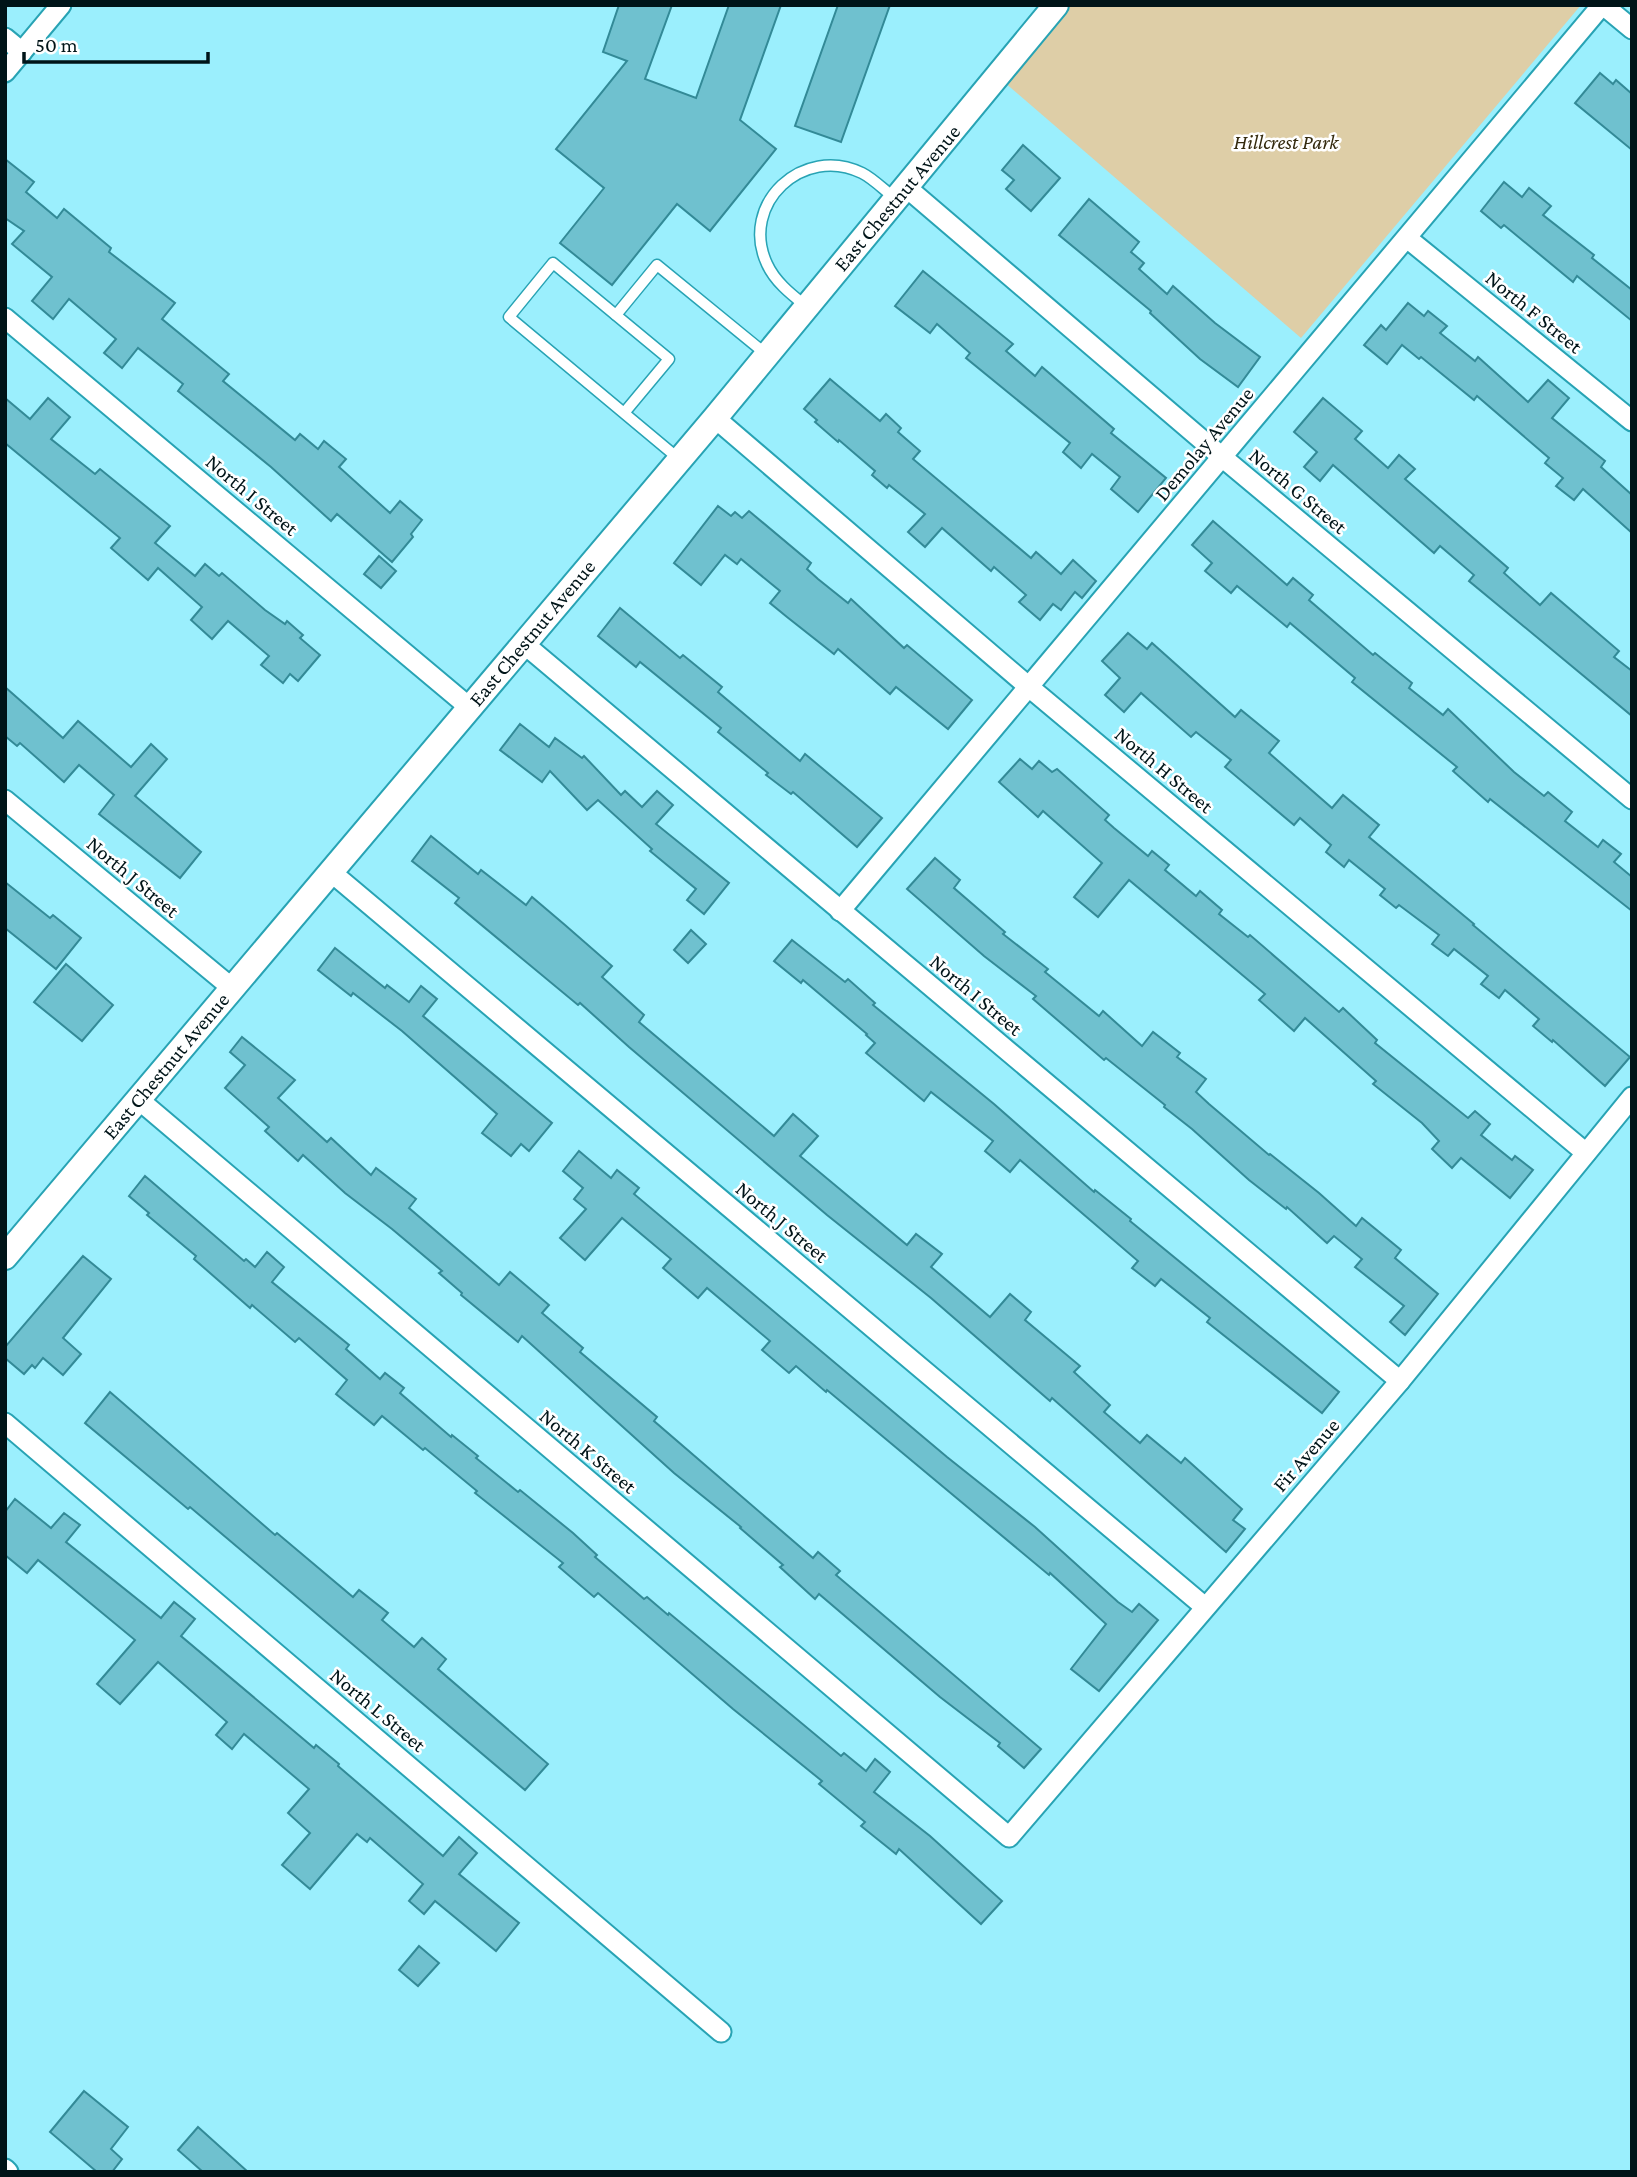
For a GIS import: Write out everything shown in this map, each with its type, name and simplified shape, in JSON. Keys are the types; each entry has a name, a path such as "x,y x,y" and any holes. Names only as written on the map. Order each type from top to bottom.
{"street":[{"path":"5,72 61,5"},
{"name":"East Chestnut Avenue","path":"5,1257 715,418 1056,5"},
{"path":"1602,5 1632,29"},
{"name":"Demolay Avenue","path":"840,911 1602,5"},
{"path":"5,38 22,52"},
{"name":"North G Street","path":"902,193 1632,800"},
{"name":"North F Street","path":"1407,237 1632,421"},
{"name":"North I Street","path":"5,318 469,707"},
{"name":"North H Street","path":"715,418 1029,687 1586,1153"},
{"name":"North I Street","path":"523,643 1401,1381"},
{"name":"North J Street","path":"5,800 232,988"},
{"name":"North J Street","path":"331,872 1205,1607"},
{"name":"Fir Avenue","path":"1010,1837 1401,1381 1632,1097"},
{"name":"North K Street","path":"138,1099 1010,1837"},
{"name":"North L Street","path":"5,1423 721,2032"}],"lane":[{"path":"807,307 777,279 767,265 761,246 761,225 776,190 789,177 814,167 832,165 862,173 902,193"},
{"path":"624,413 669,359 554,263 509,317 624,413 680,459"},
{"path":"616,315 657,265 767,355"}],"green space":[{"name":"Hillcrest Park","path":"1070,5 1581,5 1301,338 1004,82"}],"building":[{"path":"619,5 672,5 645,79 696,98 729,5 781,5 740,120 776,149 710,231 677,204 612,285 560,243 604,188 556,149 627,61 603,52"},
{"path":"838,5 890,5 841,142 795,126"},
{"path":"1600,73 1613,84 1616,80 1632,94 1632,150 1575,103"},
{"path":"1023,145 1060,178 1031,211 1006,189 1014,180 1002,170"},
{"path":"5,159 34,182 26,192 57,218 64,209 111,248 109,252 175,303 162,319 229,374 223,381 295,440 300,434 318,449 324,441 346,459 339,467 390,513 400,501 422,520 411,534 413,537 392,562 337,514 331,521 271,467 178,391 183,384 138,348 122,368 104,353 116,339 69,299 53,319 32,301 52,277 12,244 24,231 5,218"},
{"path":"1504,182 1522,197 1529,188 1551,206 1543,215 1594,255 1592,258 1632,290 1632,321 1577,276 1573,282 1504,225 1501,228 1481,211"},
{"path":"1089,199 1139,242 1131,252 1144,263 1139,269 1167,294 1173,286 1215,323 1260,357 1238,387 1200,359 1150,313 1151,311 1059,235"},
{"path":"923,271 1013,344 1006,351 1035,376 1042,367 1114,429 1111,433 1166,478 1138,512 1111,489 1120,477 1092,454 1081,468 1063,452 1070,443 966,358 970,353 937,324 930,333 895,306"},
{"path":"1408,303 1424,316 1428,311 1447,326 1440,333 1475,361 1478,357 1528,402 1548,380 1569,398 1552,418 1605,461 1601,467 1632,495 1632,533 1583,489 1574,500 1556,486 1563,478 1545,463 1549,458 1477,396 1474,400 1402,345 1387,364 1364,345 1381,325 1386,330"},
{"path":"830,379 880,421 886,414 901,428 898,432 920,451 913,459 1031,558 1036,552 1061,574 1073,560 1096,581 1082,598 1075,592 1061,610 1053,604 1040,620 1019,602 1026,595 994,567 991,571 942,528 925,547 908,532 925,514 872,475 875,471 815,422 817,420 804,409"},
{"path":"5,398 30,419 48,398 70,417 51,439 95,474 100,469 170,526 155,543 195,576 205,564 219,576 222,573 265,610 285,624 287,621 303,635 300,638 320,655 298,681 290,674 283,683 261,665 269,656 228,621 212,639 191,620 202,607 158,568 148,580 111,548 120,538 5,443"},
{"path":"1323,398 1362,431 1355,439 1388,468 1399,455 1415,469 1405,479 1508,568 1504,573 1540,605 1551,593 1619,651 1614,657 1632,671 1632,716 1469,581 1474,575 1440,546 1434,553 1333,465 1320,481 1304,467 1317,452 1294,432"},
{"path":"718,506 731,516 735,512 742,518 749,511 811,563 807,569 818,579 848,603 851,599 904,648 907,645 972,700 948,729 896,687 890,694 838,649 834,654 787,617 770,603 780,591 741,559 737,564 725,555 701,585 674,563"},
{"path":"1213,521 1287,585 1293,578 1313,595 1309,600 1373,655 1375,653 1412,683 1409,688 1443,715 1448,709 1514,772 1544,796 1548,792 1572,812 1565,821 1598,847 1603,840 1621,854 1614,862 1632,877 1632,911 1490,799 1488,802 1453,771 1457,767 1352,682 1355,678 1290,623 1287,627 1237,586 1231,593 1205,571 1212,563 1192,545"},
{"path":"379,556 396,571 381,588 364,574"},
{"path":"620,608 680,658 683,655 722,687 718,692 800,761 805,754 882,818 857,847 793,792 791,794 766,775 768,773 718,732 721,728 640,662 636,667 598,636"},
{"path":"1128,633 1147,649 1152,643 1235,717 1241,710 1279,741 1269,753 1332,808 1343,795 1379,825 1369,837 1630,1057 1605,1086 1533,1026 1539,1019 1505,990 1499,998 1481,984 1488,976 1454,949 1448,956 1432,944 1439,935 1399,905 1396,908 1380,895 1385,889 1349,860 1344,867 1326,852 1331,845 1300,818 1294,825 1225,767 1231,760 1196,732 1191,737 1141,693 1124,712 1105,695 1120,678 1102,661"},
{"path":"5,687 63,738 78,721 131,767 151,744 167,759 135,796 201,852 180,878 99,814 114,795 79,765 64,782 20,743 17,746 5,736"},
{"path":"520,724 549,747 555,738 582,758 584,756 621,795 625,791 642,807 657,791 673,805 656,824 729,883 704,914 687,900 696,889 650,851 652,849 598,800 587,810 550,771 542,782 500,750"},
{"path":"1020,759 1032,769 1039,761 1052,772 1057,769 1109,815 1105,820 1114,828 1148,856 1152,851 1169,865 1165,870 1196,896 1200,891 1222,910 1219,914 1248,937 1250,935 1339,1012 1343,1008 1377,1040 1375,1043 1468,1118 1475,1111 1490,1124 1481,1135 1512,1160 1515,1156 1533,1170 1510,1198 1461,1158 1452,1168 1432,1149 1439,1141 1422,1123 1373,1084 1376,1081 1305,1018 1294,1031 1259,1000 1265,994 1129,880 1098,917 1074,897 1102,863 1043,811 1038,817 999,782"},
{"path":"431,836 478,874 481,870 526,905 532,897 612,966 602,977 644,1015 639,1022 774,1136 793,1114 818,1136 800,1156 907,1245 916,1234 942,1254 931,1267 990,1317 1010,1294 1031,1312 1025,1320 1080,1366 1074,1372 1110,1405 1104,1412 1140,1443 1147,1435 1181,1463 1185,1458 1242,1509 1233,1520 1245,1529 1226,1552 1052,1398 1050,1401 931,1298 827,1215 580,1003 578,1005 455,903 459,898 412,861"},
{"path":"935,858 960,880 954,888 1005,932 1003,934 1048,969 1045,972 1099,1016 1103,1011 1142,1046 1153,1032 1180,1053 1177,1057 1206,1079 1196,1092 1209,1104 1356,1226 1362,1218 1401,1250 1395,1258 1438,1294 1405,1335 1390,1322 1404,1306 1355,1267 1362,1259 1334,1236 1327,1243 1287,1207 1286,1209 1249,1180 1164,1107 1165,1105 1106,1058 1104,1060 1033,999 1036,996 984,956 907,889"},
{"path":"5,882 50,918 53,915 81,938 56,969 5,928"},
{"path":"691,930 706,944 688,963 674,950"},
{"path":"792,940 845,982 848,979 875,1003 873,1005 994,1104 1094,1192 1095,1190 1131,1219 1130,1221 1339,1392 1322,1413 1207,1322 1210,1318 1161,1279 1155,1286 1132,1268 1138,1261 1020,1160 1010,1172 985,1151 993,1141 931,1092 924,1101 866,1053 875,1043 867,1034 803,980 801,983 774,961"},
{"path":"335,948 385,988 387,985 409,1002 421,986 437,999 423,1016 552,1123 529,1151 521,1144 511,1156 482,1133 497,1114 402,1031 318,970"},
{"path":"66,964 113,1005 82,1041 34,1002"},
{"path":"242,1037 295,1080 278,1098 327,1142 331,1138 371,1175 376,1168 416,1199 409,1208 499,1285 510,1272 549,1305 542,1313 583,1348 580,1352 657,1417 654,1421 813,1558 818,1552 840,1571 836,1575 1041,1749 1024,1768 998,1746 1000,1743 940,1697 819,1594 815,1599 741,1527 674,1473 522,1336 518,1342 461,1295 462,1293 439,1273 442,1271 392,1229 345,1193 303,1155 298,1161 265,1131 269,1127 225,1088 245,1065 230,1052"},
{"path":"579,1151 611,1178 617,1170 639,1188 634,1194 947,1457 1035,1527 1118,1602 1132,1612 1139,1604 1158,1620 1099,1691 1071,1669 1106,1624 1050,1573 1049,1575 796,1366 789,1373 762,1350 770,1341 707,1288 698,1298 663,1268 671,1259 622,1218 585,1260 560,1238 586,1209 574,1199 583,1188 563,1171"},
{"path":"145,1176 244,1261 246,1259 255,1267 267,1252 284,1267 272,1282 349,1345 346,1349 380,1379 385,1373 404,1388 400,1393 518,1492 520,1490 573,1533 597,1555 595,1557 644,1599 647,1597 668,1615 669,1613 841,1756 844,1753 866,1771 875,1759 890,1772 874,1792 930,1836 1002,1901 981,1924 899,1849 896,1854 861,1826 865,1822 819,1784 822,1781 598,1593 594,1597 559,1567 563,1563 475,1493 477,1491 425,1448 423,1450 382,1416 374,1425 336,1394 347,1380 299,1338 295,1342 252,1305 250,1308 129,1196"},
{"path":"83,1256 111,1279 63,1338 81,1354 63,1375 43,1358 35,1368 32,1365 24,1374 5,1358 5,1347"},
{"path":"110,1392 275,1535 277,1533 353,1597 359,1590 388,1613 382,1620 414,1647 422,1638 446,1659 438,1669 548,1764 525,1790 190,1507 188,1509 85,1423"},
{"path":"15,1499 51,1528 64,1513 80,1525 66,1542 161,1618 174,1602 195,1619 181,1636 314,1748 316,1745 339,1764 338,1766 443,1856 459,1837 477,1853 459,1874 519,1923 496,1951 435,1901 424,1914 409,1901 423,1884 370,1838 367,1842 357,1834 310,1889 282,1865 310,1833 288,1813 309,1789 244,1734 232,1749 216,1735 227,1722 158,1662 120,1704 97,1684 135,1640 38,1560 27,1573 5,1555 5,1512"},
{"path":"419,1946 439,1963 418,1986 399,1970"},
{"path":"84,2091 128,2127 111,2149 122,2159 112,2172 97,2172 50,2132"},
{"path":"198,2127 248,2172 203,2172 178,2150"}]}
